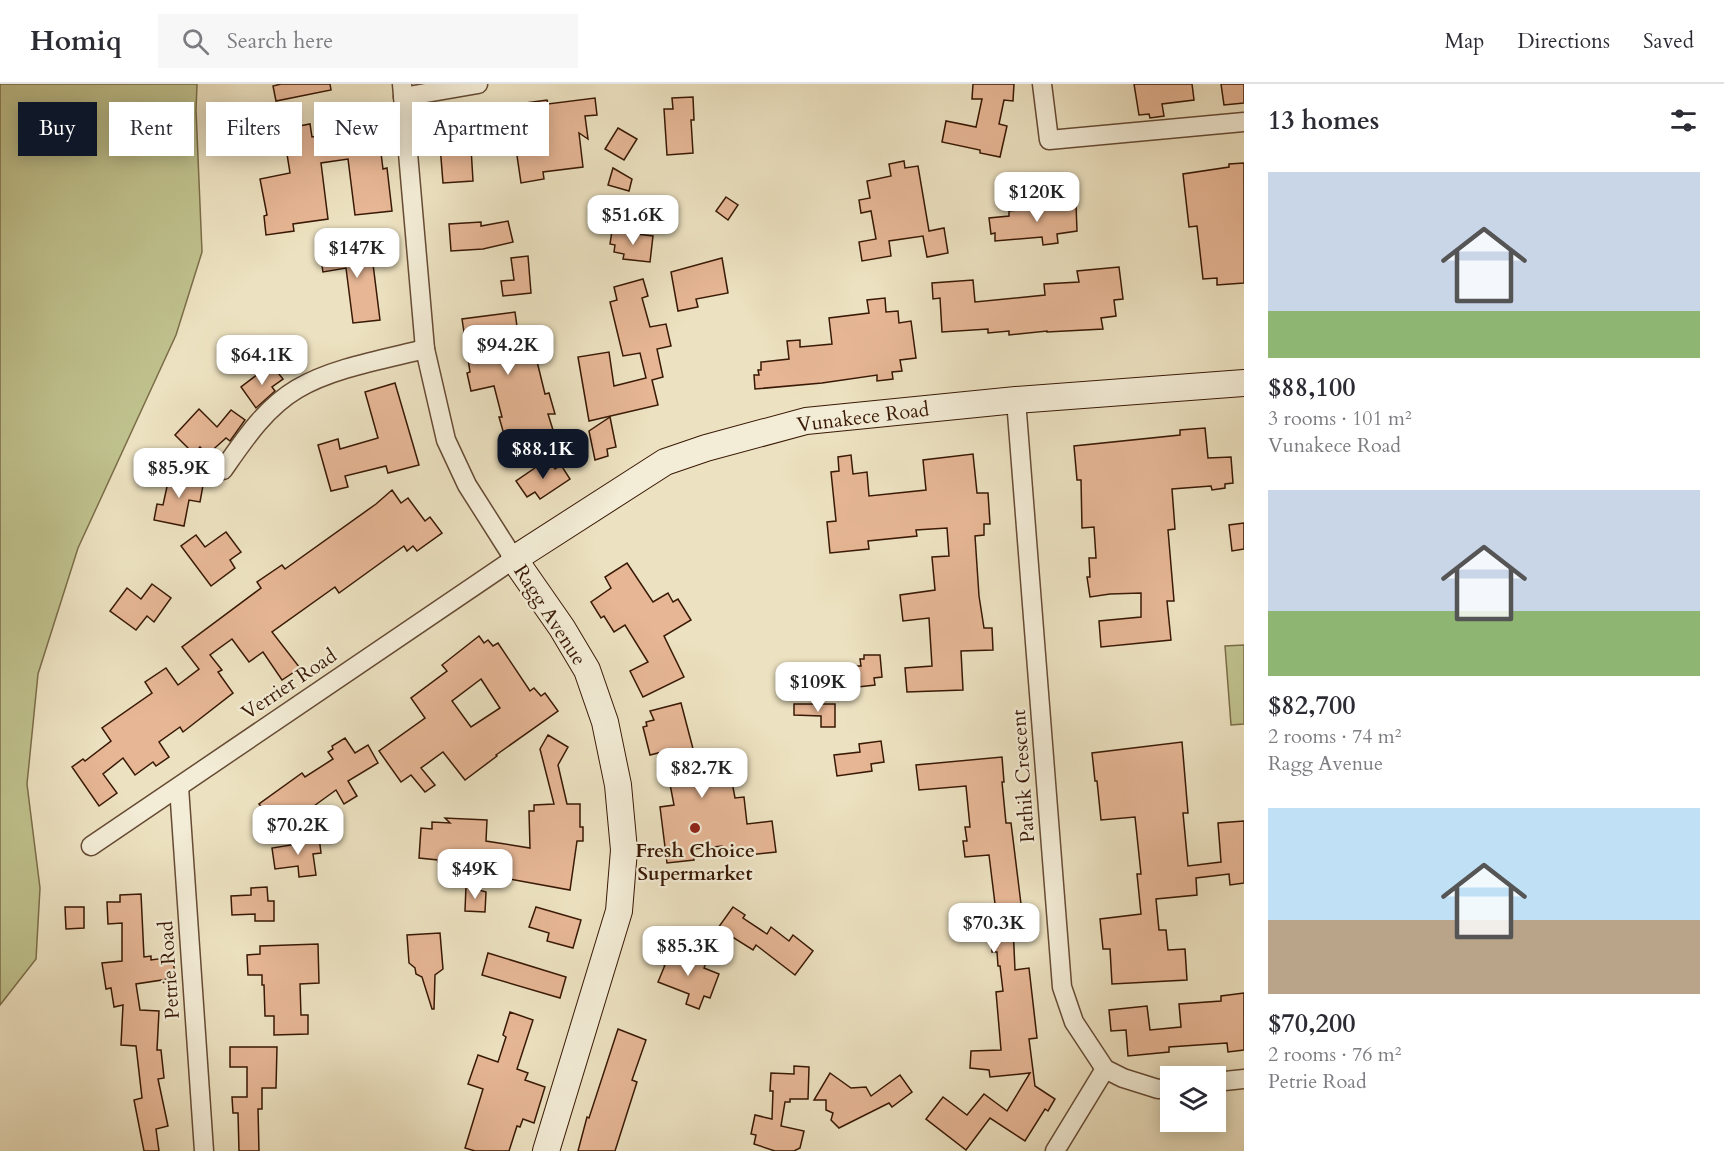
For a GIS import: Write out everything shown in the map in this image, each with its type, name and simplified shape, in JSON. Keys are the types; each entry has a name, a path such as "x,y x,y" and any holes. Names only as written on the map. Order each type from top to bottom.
{"main road":[{"name":"Vunakece Road","path":"514,559 665,462 706,448 806,421 1016,400 1244,383"},
{"name":"Ragg Avenue","path":"514,559 562,628 587,670 605,722 618,785 624,850 619,910 546,1151"}],"street":[{"path":"403,91 478,84"},
{"path":"1042,84 1049,140 1244,122"},
{"name":"Ragg Avenue","path":"403,91 425,349 446,440 466,485 514,559"},
{"path":"224,470 246,437 268,412 296,389 324,375 425,349"},
{"name":"Pathik Crescent","path":"1016,400 1062,987 1074,1022 1105,1069"},
{"name":"Verrier Road","path":"91,846 514,559"},
{"name":"Petrie Road","path":"179,787 204,1151"},
{"path":"1055,1151 1105,1069 1123,1078 1160,1089"},
{"path":"1226,1081 1244,1079"}],"green space":[{"path":"0,84 197,84 202,252 176,335 78,548 38,674 27,784 40,888 36,959 0,1005"},
{"path":"1244,645 1244,724 1231,725 1225,646"}],"building":[{"path":"330,84 331,90 276,101 273,86"},
{"path":"973,84 1014,84 1013,101 1004,100 999,124 1007,126 1000,157 942,142 946,121 976,127 982,99 972,99"},
{"path":"1134,84 1192,84 1194,100 1162,104 1164,116 1150,118 1149,114 1139,115"},
{"path":"1221,84 1244,84 1244,103 1224,105"},
{"path":"693,97 694,120 691,120 693,153 667,155 664,109 673,109 672,98"},
{"path":"595,98 597,115 585,116 588,139 579,133 583,167 543,172 544,179 521,183 517,156 549,156 549,104"},
{"path":"310,124 312,137 314,137 314,156 381,156 383,169 387,168 392,211 355,215 348,159 321,163 328,219 293,224 294,231 266,235 264,216 267,215 260,179 290,173 287,156 302,156 302,125"},
{"path":"618,128 637,139 624,160 605,149"},
{"path":"441,156 472,156 473,181 443,183"},
{"path":"904,161 905,168 918,166 929,231 944,228 948,253 927,257 923,236 889,241 891,256 862,261 859,242 876,239 871,211 861,213 859,200 870,198 867,181 891,176 889,164"},
{"path":"1244,163 1244,283 1217,285 1217,278 1203,279 1197,226 1189,227 1183,174"},
{"path":"613,168 632,179 629,191 608,185"},
{"path":"726,197 738,205 728,220 716,211"},
{"path":"1062,198 1064,205 1076,204 1077,231 1057,234 1058,243 1043,245 1042,237 995,241 995,233 991,234 989,218 1009,216 1009,211 1039,208 1039,204"},
{"path":"508,221 513,242 483,249 451,251 449,224 481,222 481,226"},
{"path":"612,231 653,236 650,262 623,259 624,254 614,252 615,245 610,244"},
{"path":"373,243 376,263 373,264 380,320 353,323 346,268 323,272 320,254"},
{"path":"528,256 531,293 503,296 501,281 514,280 511,258"},
{"path":"722,258 728,293 696,299 698,307 678,311 671,272"},
{"path":"1119,267 1123,299 1114,300 1116,316 1101,318 1103,329 1009,335 1009,331 988,333 988,329 942,332 940,298 933,299 932,283 973,280 975,302 1045,295 1044,284 1079,282 1077,271"},
{"path":"643,279 648,296 642,298 650,327 666,324 671,346 657,349 663,377 652,380 658,405 589,421 578,357 609,352 614,386 646,378 640,353 623,356 610,302 617,300 614,287"},
{"path":"885,298 886,312 898,311 899,323 911,321 916,358 900,360 902,371 892,372 893,379 877,381 877,375 755,389 754,375 759,375 761,362 789,359 787,341 800,340 800,347 832,344 829,318 869,313 867,300"},
{"path":"515,312 520,348 533,345 545,394 549,393 555,414 548,414 553,430 528,436 530,444 518,447 517,443 507,445 494,386 471,391 462,319"},
{"path":"271,364 283,379 272,387 275,391 256,408 241,387"},
{"path":"395,383 419,465 388,473 386,466 345,476 348,487 331,491 318,445 338,439 340,449 378,438 365,392"},
{"path":"199,409 217,427 231,410 245,420 230,441 226,438 207,455 200,447 194,454 175,435"},
{"path":"610,417 616,447 607,449 608,456 595,460 589,431"},
{"path":"1205,428 1208,458 1231,457 1233,483 1225,484 1225,488 1212,490 1211,486 1172,489 1175,529 1168,530 1174,601 1167,601 1171,640 1101,647 1099,621 1141,617 1141,593 1090,597 1087,577 1090,577 1089,558 1096,558 1094,527 1082,528 1081,480 1077,480 1074,446 1180,435 1180,430"},
{"path":"973,454 977,493 988,493 990,524 984,524 984,535 975,536 979,596 984,628 992,628 993,650 961,651 963,690 907,692 905,668 932,666 929,618 903,621 900,595 935,590 932,557 949,556 947,528 916,530 917,536 868,541 869,549 830,553 827,522 836,521 831,472 839,471 838,457 851,455 853,474 867,472 869,496 926,490 923,460"},
{"path":"548,459 555,469 561,465 570,479 540,499 535,492 527,497 516,481"},
{"path":"170,473 204,480 200,502 189,500 184,526 154,520 157,504 163,505"},
{"path":"392,490 401,503 408,498 425,521 430,517 442,533 417,551 413,546 407,551 404,546 339,593 335,587 272,632 300,668 282,680 263,652 249,662 232,639 210,655 222,670 218,672 233,693 183,732 180,727 159,742 169,757 156,766 153,762 135,775 123,758 103,774 117,793 99,806 72,767 83,759 85,761 111,741 102,728 152,693 145,682 166,668 178,685 199,669 182,647 261,588 257,582 282,565 285,569"},
{"path":"1244,523 1244,549 1232,551 1229,525"},
{"path":"226,532 241,552 230,560 235,568 211,586 181,546 196,535 205,547"},
{"path":"627,563 653,602 668,593 673,602 678,599 691,620 664,636 684,677 643,697 630,671 648,662 625,625 614,632 591,602 611,588 605,577"},
{"path":"152,584 171,598 154,622 147,616 136,630 110,611 127,588 141,599"},
{"path":"479,636 484,643 488,640 493,646 498,643 530,691 534,688 541,696 545,693 558,711 465,780 443,752 421,768 435,785 425,792 411,775 401,782 379,751 425,718 411,698 447,671 442,665","holes":["481,679 500,708 471,727 452,701"]},
{"path":"864,655 880,655 882,677 874,678 875,685 858,687 856,666 861,666 860,659 864,659"},
{"path":"681,703 697,764 715,761 716,769 729,766 735,798 744,797 747,824 772,821 776,852 723,858 722,846 693,849 694,860 667,863 660,807 674,805 669,779 679,777 674,749 650,755 643,727 647,726 646,722 654,720 650,711"},
{"path":"794,704 835,704 835,727 821,727 821,716 794,715"},
{"path":"548,735 568,747 558,765 567,804 580,804 580,827 583,827 583,841 577,841 570,890 487,875 487,877 475,875 474,880 442,878 443,862 419,858 421,828 432,829 432,822 450,823 445,818 487,820 486,841 530,848 529,811 534,811 534,805 554,804 540,749"},
{"path":"345,738 355,753 368,745 378,763 348,781 357,796 344,804 336,790 289,824 282,814 272,822 259,804 302,773 305,777 333,759 328,752 333,749 332,746"},
{"path":"881,741 884,762 871,764 872,771 837,776 834,755 860,752 859,744"},
{"path":"1182,742 1188,813 1183,813 1188,866 1221,862 1218,823 1244,821 1244,883 1230,885 1229,874 1196,878 1197,895 1156,899 1159,930 1166,930 1168,950 1185,949 1187,980 1112,984 1110,949 1103,949 1100,919 1141,914 1137,874 1141,874 1135,817 1101,820 1092,753"},
{"path":"1002,757 1006,823 1011,823 1021,904 1022,926 1013,926 1015,970 1029,968 1037,1038 1029,1039 1035,1086 1055,1099 1048,1111 1045,1109 1025,1141 990,1118 966,1150 926,1119 943,1097 967,1115 984,1094 1007,1111 1030,1073 990,1077 989,1070 970,1068 971,1051 1001,1050 996,992 1003,991 1000,966 998,966 997,952 992,952 991,927 982,927 981,904 995,904 989,855 965,857 963,841 967,841 965,827 970,827 966,786 919,790 916,765"},
{"path":"319,837 321,853 313,854 316,875 299,877 298,866 275,869 272,848 303,843 300,840"},
{"path":"466,886 486,892 485,912 465,911"},
{"path":"267,887 268,901 274,901 274,921 255,921 255,914 232,915 231,896 251,895 251,888"},
{"path":"141,894 144,957 151,956 151,960 173,957 175,978 136,984 140,1010 159,1011 157,1050 161,1050 164,1078 158,1079 168,1126 156,1129 159,1151 144,1151 134,1100 142,1098 136,1046 121,1045 123,1005 114,1007 111,988 106,989 102,963 122,961 122,923 108,924 107,902 120,902 120,895"},
{"path":"65,907 84,907 84,928 66,929"},
{"path":"536,907 581,920 573,948 547,941 549,933 529,927"},
{"path":"733,907 745,915 743,918 767,934 771,927 789,941 793,935 813,951 795,975 756,945 753,950 718,928"},
{"path":"440,933 443,969 435,975 434,1009 432,1009 422,977 416,974 415,968 409,963 407,935"},
{"path":"318,944 319,983 300,984 301,1015 308,1015 308,1034 274,1035 274,1016 265,1016 262,975 248,975 247,955 260,954 260,946"},
{"path":"666,949 706,963 704,968 719,974 710,998 704,996 699,1009 686,1004 689,994 658,982 665,965 661,964"},
{"path":"488,953 566,977 560,998 482,975"},
{"path":"1244,993 1244,1050 1228,1052 1227,1043 1169,1047 1169,1052 1128,1056 1126,1030 1111,1031 1109,1010 1147,1006 1150,1030 1181,1027 1179,1004 1221,1001 1221,996"},
{"path":"510,1012 533,1020 517,1069 528,1073 525,1080 545,1087 534,1123 523,1119 520,1127 517,1126 509,1151 475,1151 465,1148 483,1089 468,1084 478,1055 498,1062 506,1037 503,1035"},
{"path":"618,1029 646,1040 632,1080 637,1082 615,1151 578,1151 587,1117 589,1118"},
{"path":"230,1047 277,1047 276,1088 262,1088 262,1109 258,1109 259,1151 239,1151 238,1113 233,1113 232,1097 247,1097 247,1067 230,1067"},
{"path":"794,1066 809,1067 808,1099 790,1099 790,1102 785,1102 781,1126 804,1131 800,1148 794,1151 775,1151 754,1144 756,1135 751,1134 755,1115 772,1119 771,1073 794,1074"},
{"path":"830,1073 851,1088 866,1087 871,1096 900,1075 912,1092 892,1107 889,1103 839,1128 831,1120 833,1113 826,1110 826,1100 814,1100"}],"place":[{"name":"Fresh Choice Supermarket","path":"695,828"}]}
